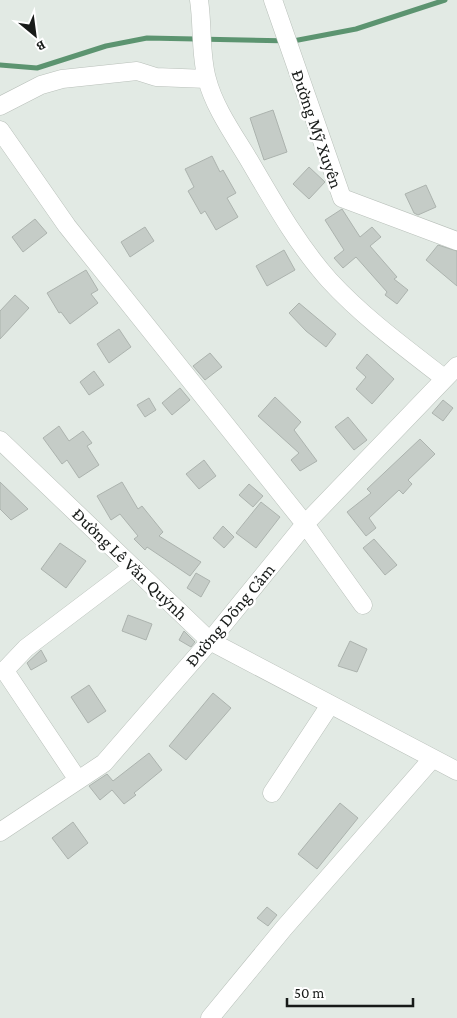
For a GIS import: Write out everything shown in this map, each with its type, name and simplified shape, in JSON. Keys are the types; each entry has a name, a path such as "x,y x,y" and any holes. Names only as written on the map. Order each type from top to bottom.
{"street":[{"name":"Đường Mỹ Xuyên","path":"273,0 342,198 457,241"},
{"path":"200,2 206,76 221,110 276,206 304,248 328,279 365,316 444,378 457,366"},
{"path":"0,106 41,85 62,79 137,71 156,77 206,76"},
{"path":"0,130 67,226 305,524 363,604"},
{"name":"Đường Dõng Cảm","path":"0,832 104,763 210,641 305,524 444,378"},
{"name":"Đường Lê Văn Quýnh","path":"0,440 210,641 457,771"},
{"path":"78,780 7,674 7,668 26,648 133,567"},
{"path":"272,793 330,705"},
{"path":"210,1018 278,935 432,759"}],"building":[{"path":"273,110 287,152 264,160 250,118"},
{"path":"212,156 220,172 223,170 236,193 227,198 238,217 216,230 205,211 201,214 188,191 194,187 185,169"},
{"path":"309,167 325,182 309,199 293,184"},
{"path":"426,185 436,207 418,215 414,213 405,194"},
{"path":"342,209 360,237 372,227 381,237 370,246 397,277 394,279 408,290 397,304 385,295 387,292 356,257 343,268 334,258 344,250 325,220"},
{"path":"35,219 47,233 23,252 12,237"},
{"path":"145,227 154,241 130,257 121,242"},
{"path":"438,245 457,251 457,286 426,260"},
{"path":"284,250 295,270 267,286 256,266"},
{"path":"86,270 98,290 91,294 98,303 70,324 61,312 59,313 47,293"},
{"path":"15,295 29,308 0,339 0,311"},
{"path":"299,303 336,334 326,347 306,331 289,313"},
{"path":"119,329 131,347 109,363 97,344"},
{"path":"210,353 222,367 205,380 193,366"},
{"path":"367,354 394,379 372,404 356,389 366,377 356,368"},
{"path":"94,371 104,385 89,395 80,382"},
{"path":"180,388 190,400 172,415 162,403"},
{"path":"275,397 301,422 294,430 317,461 300,471 291,460 299,453 258,416"},
{"path":"149,398 156,410 145,417 137,405"},
{"path":"443,400 453,408 443,421 432,413"},
{"path":"348,417 367,440 354,450 335,427"},
{"path":"59,426 69,441 83,431 92,443 87,446 99,465 79,478 67,460 62,464 43,438"},
{"path":"420,439 435,454 408,480 412,484 403,494 399,490 369,518 376,528 366,536 347,512 371,493 367,489"},
{"path":"204,460 216,476 199,489 186,474"},
{"path":"0,482 28,509 11,520 0,509"},
{"path":"122,482 138,509 142,506 163,532 159,536 201,562 190,576 147,547 145,550 134,539 138,536 120,514 111,520 97,496"},
{"path":"249,484 263,496 253,507 239,495"},
{"path":"261,502 280,517 256,548 236,533"},
{"path":"223,526 234,537 224,548 213,538"},
{"path":"374,539 397,565 385,575 363,548"},
{"path":"60,543 86,561 66,588 41,569"},
{"path":"196,573 210,581 201,597 187,588"},
{"path":"128,615 152,624 146,640 122,631"},
{"path":"184,631 195,642 191,647 179,640"},
{"path":"350,641 367,649 357,672 338,666"},
{"path":"41,650 47,661 31,670 27,663"},
{"path":"89,685 106,711 88,723 71,697"},
{"path":"213,693 231,708 186,760 169,746"},
{"path":"149,753 162,770 134,793 136,795 124,804 112,790 100,800 89,786 107,774 113,781"},
{"path":"340,803 358,818 317,869 298,854"},
{"path":"73,822 88,843 68,859 52,838"},
{"path":"267,907 277,915 268,926 257,918"}],"waterway":[{"path":"0,65 37,68 106,46 147,38 293,41 356,29 445,0"}]}
